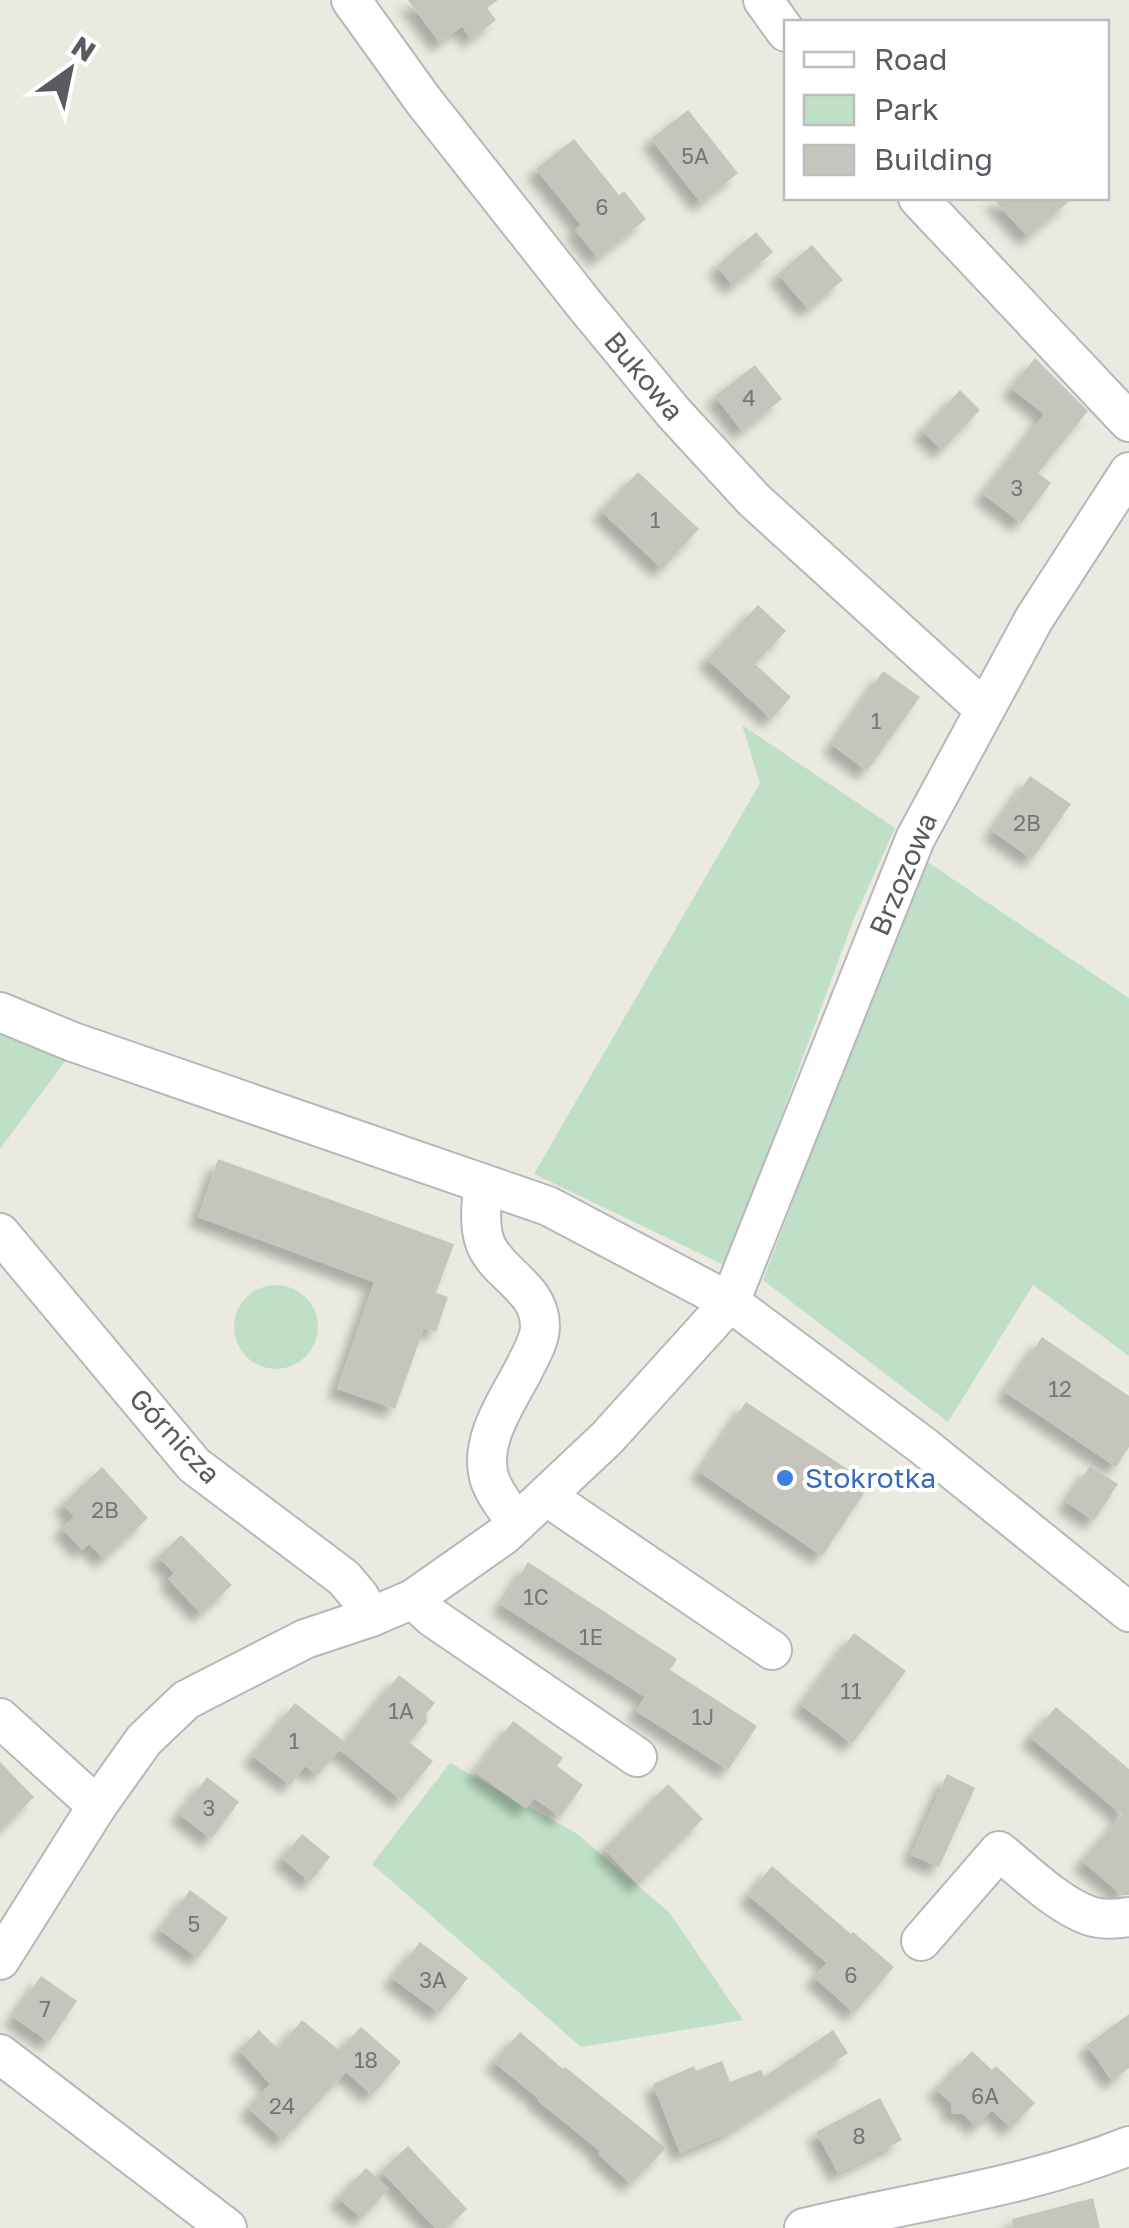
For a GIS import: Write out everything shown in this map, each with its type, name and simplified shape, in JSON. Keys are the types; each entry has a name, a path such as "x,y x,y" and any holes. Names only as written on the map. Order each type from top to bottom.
{"street":[{"name":"Bukowa","path":"351,0 424,100 673,412 754,500 984,709"},
{"path":"762,0 784,29"},
{"path":"920,200 1129,422"},
{"name":"Brzozowa","path":"730,1302 915,839 1034,619 1115,525 1129,472"},
{"path":"0,1012 73,1042 548,1206 730,1302 922,1445 1129,1612"},
{"path":"482,1184 481,1231 486,1247 524,1287 540,1324 531,1354 488,1449 490,1477 517,1523"},
{"name":"Górnicza","path":"0,1232 194,1464 344,1578 371,1616"},
{"path":"0,1960 97,1806 144,1740 186,1700 305,1639 413,1599 504,1535 608,1438 730,1302"},
{"path":"546,1496 772,1650"},
{"path":"413,1599 432,1617 636,1757"},
{"path":"0,1718 97,1806"},
{"path":"921,1941 999,1851 1066,1904 1090,1916 1129,1918"},
{"path":"0,2054 227,2228"},
{"path":"804,2228 1016,2182 1086,2163 1129,2146"}],"green space":[{"path":"742,725 895,828 853,921 726,1266 534,1174 760,783"},
{"path":"923,859 1129,998 1129,1356 1033,1285 948,1422 763,1280"},
{"path":"0,1021 69,1056 0,1149"},
{"path":"268,1285 284,1285 300,1292 311,1303 318,1327 315,1343 306,1357 284,1369 268,1369 252,1362 241,1351 234,1335 234,1319 241,1303 252,1292"},
{"path":"450,1763 576,1833 669,1912 743,2020 581,2047 372,1864"}],"building":[{"path":"408,0 498,0 487,8 496,20 471,39 462,26 440,43"},
{"path":"688,110 738,173 701,203 651,139"},
{"path":"574,139 619,195 624,191 646,219 598,258 575,230 581,225 536,169"},
{"path":"994,200 1071,200 1028,237"},
{"path":"756,232 773,252 733,286 717,266"},
{"path":"812,245 843,280 808,309 778,274"},
{"path":"1035,358 1088,411 1038,473 1051,483 1021,523 983,494 1044,414 1011,388"},
{"path":"755,365 782,399 742,431 715,396"},
{"path":"960,390 980,410 942,450 922,431"},
{"path":"638,472 699,529 662,569 601,511"},
{"path":"758,605 786,631 755,664 791,697 771,719 707,659"},
{"path":"883,671 920,697 867,771 832,745"},
{"path":"1030,776 1071,804 1032,859 992,831"},
{"path":"218,1159 454,1244 436,1293 448,1297 436,1332 424,1328 395,1409 337,1389 374,1282 198,1217"},
{"path":"1042,1337 1129,1396 1129,1447 1116,1467 1005,1392"},
{"name":"Stokrotka","path":"746,1402 870,1484 822,1556 699,1472"},
{"path":"1090,1466 1118,1484 1094,1521 1066,1502"},
{"path":"102,1467 148,1518 104,1559 89,1544 82,1550 62,1528 74,1517 63,1504"},
{"path":"181,1535 232,1585 201,1614 168,1579 174,1573 158,1557"},
{"path":"528,1562 677,1659 670,1670 757,1726 728,1770 636,1711 645,1697 501,1605"},
{"path":"854,1633 906,1671 852,1744 801,1705"},
{"path":"399,1675 435,1703 426,1714 427,1722 409,1742 433,1761 401,1800 339,1749"},
{"path":"295,1703 345,1742 318,1775 305,1766 290,1785 252,1756"},
{"path":"1056,1707 1129,1769 1129,1895 1122,1895 1082,1861 1122,1815 1030,1737"},
{"path":"513,1721 563,1758 557,1766 583,1785 560,1817 534,1798 526,1809 475,1772"},
{"path":"0,1762 34,1797 0,1831"},
{"path":"947,1774 975,1788 939,1867 911,1855"},
{"path":"207,1777 239,1802 211,1839 179,1814"},
{"path":"668,1784 703,1819 638,1884 604,1849"},
{"path":"302,1834 330,1857 310,1882 282,1858"},
{"path":"772,1866 894,1967 854,2013 814,1977 827,1963 748,1895"},
{"path":"190,1890 228,1918 198,1958 160,1930"},
{"path":"420,1942 468,1978 439,2013 392,1978"},
{"path":"41,1976 77,2001 49,2042 13,2017"},
{"path":"1129,2014 1129,2068 1112,2081 1087,2045"},
{"path":"302,2020 339,2050 361,2027 401,2062 372,2095 346,2072 283,2140 248,2108 270,2084 239,2050 259,2030 278,2049"},
{"path":"833,2030 848,2053 727,2133 680,2153 653,2084 694,2066 696,2071 722,2061 730,2082 761,2070 764,2077"},
{"path":"520,2032 666,2148 631,2184 598,2154 600,2151 494,2062"},
{"path":"972,2051 992,2070 996,2066 1035,2103 1011,2128 992,2110 977,2127 963,2114 951,2113 951,2103 936,2089"},
{"path":"880,2098 902,2140 838,2173 816,2132"},
{"path":"408,2146 467,2209 447,2228 435,2228 381,2171"},
{"path":"366,2168 389,2189 362,2218 338,2198"},
{"path":"1093,2198 1100,2228 1013,2228 1012,2219"}],"place":[{"name":"Stokrotka","path":"785,1478"}]}
